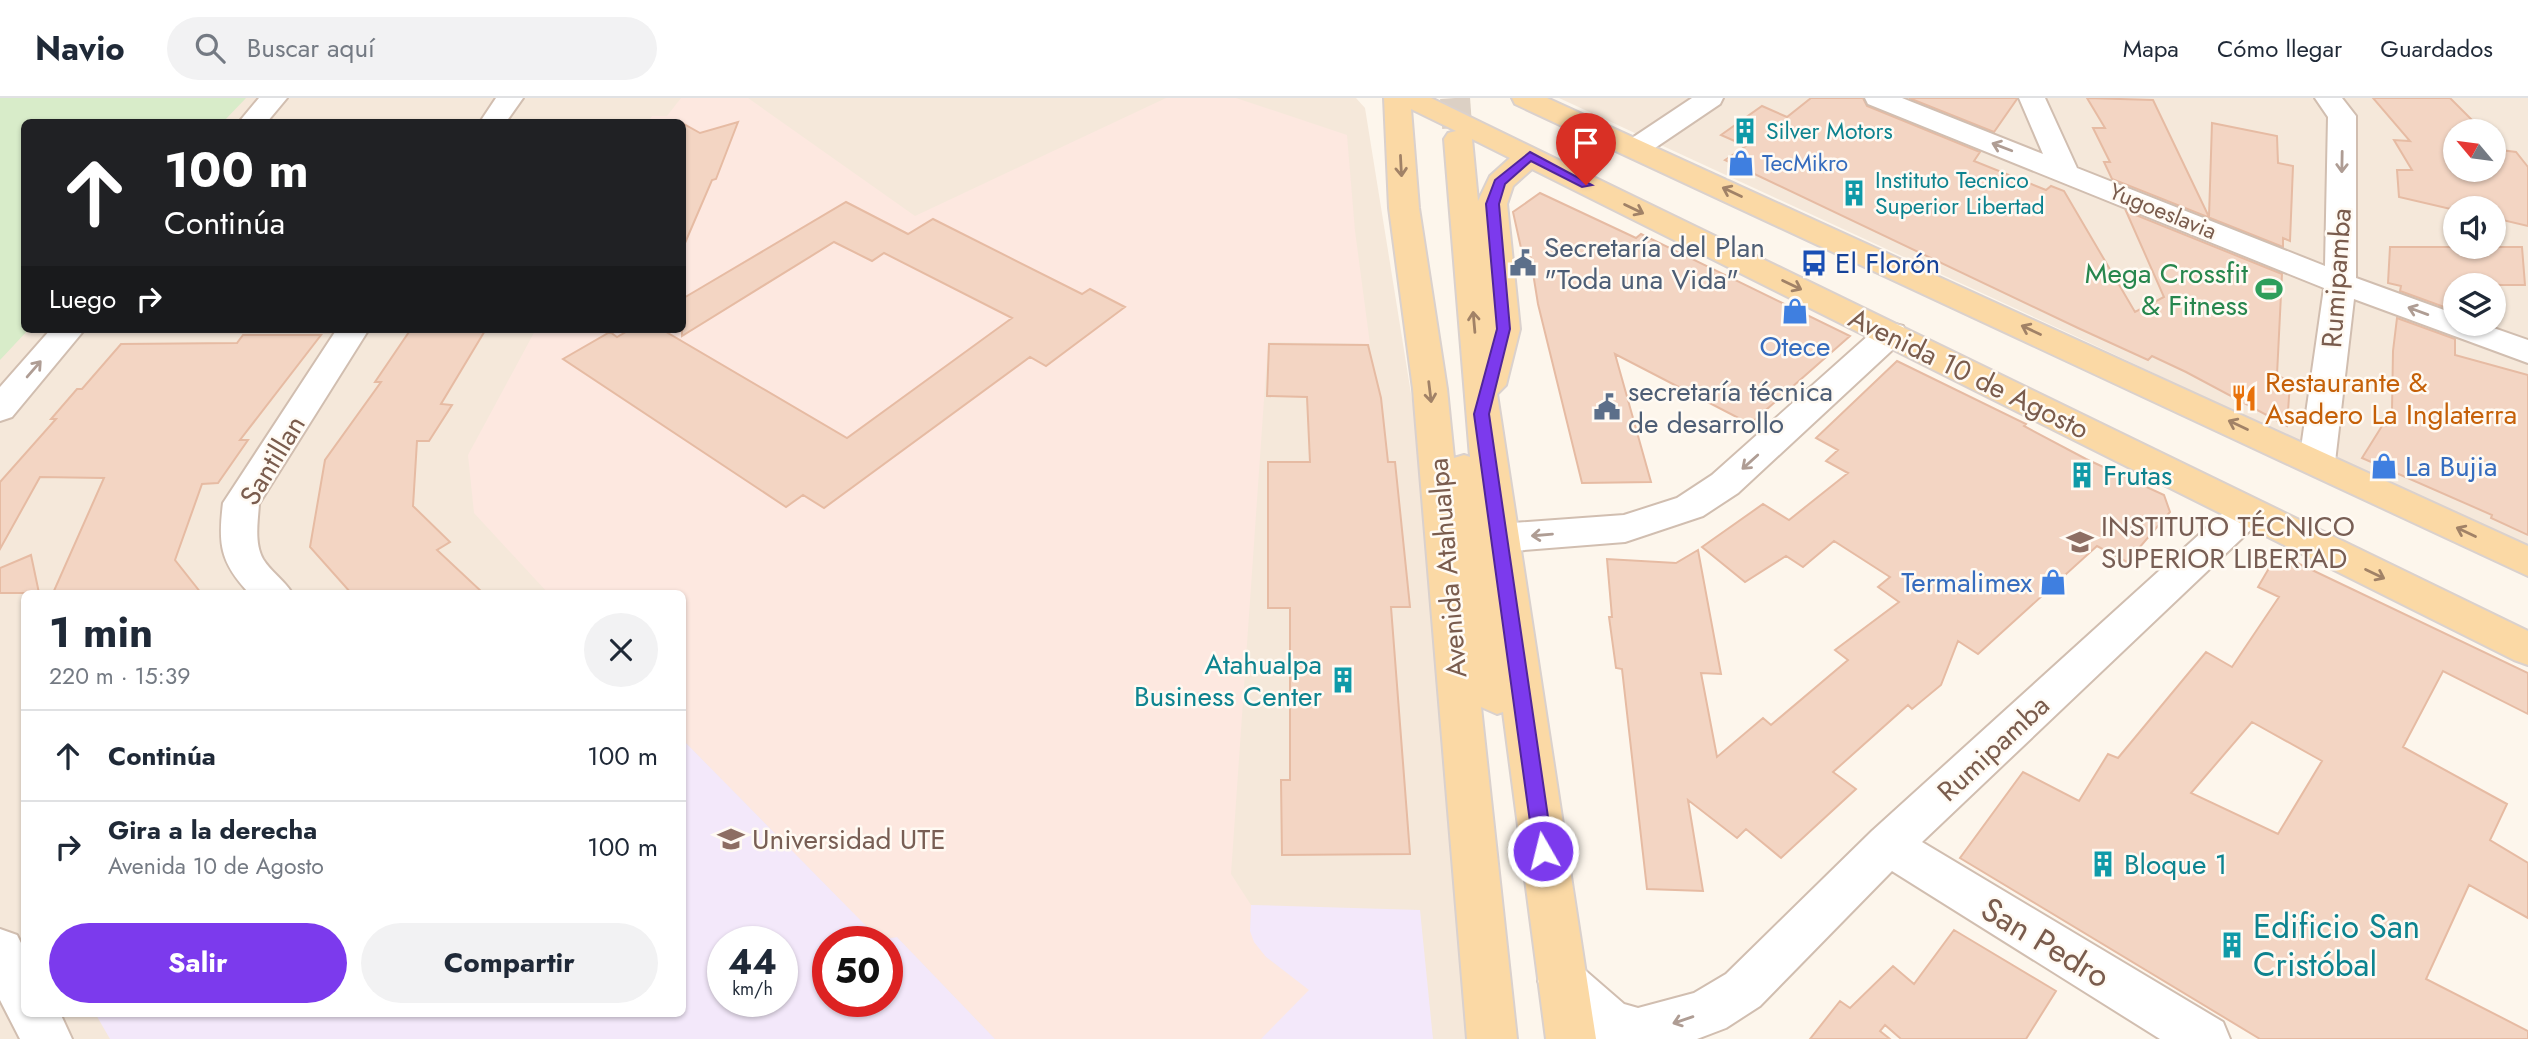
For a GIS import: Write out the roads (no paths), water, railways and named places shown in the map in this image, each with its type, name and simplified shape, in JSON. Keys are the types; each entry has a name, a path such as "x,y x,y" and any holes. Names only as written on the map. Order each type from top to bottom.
{"main road":[{"name":"Avenida Atahualpa","path":"1397,98 1404,208 1430,389 1492,1035"},
{"name":"Avenida 10 de Agosto","path":"1410,98 2528,649"},
{"path":"1525,98 2317,462 2528,562"},
{"name":"Avenida Atahualpa","path":"1480,634 1444,132 1571,1039"},
{"path":"1482,414 1504,329 1492,204 1500,182 1530,156"},
{"path":"1480,634 1473,652 1497,942 1492,1035"},
{"path":"1480,634 1491,652 1521,879 1560,968"}],"street":[{"path":"255,119 274,98"},
{"path":"495,119 510,98"},
{"path":"1636,148 1710,98"},
{"name":"Yugoeslavia","path":"1878,98 2340,283 2528,352"},
{"path":"2032,98 2065,172"},
{"name":"Rumipamba","path":"2317,462 2340,283 2342,116 2328,98"},
{"path":"0,409 66,333"},
{"name":"Santillan","path":"269,590 245,564 238,536 241,503 350,333"},
{"path":"1500,538 1625,528 1689,507 1725,484 1891,334"},
{"name":"Rumipamba","path":"1560,968 1610,1024 1638,1032 1674,1024 1709,1011 1743,990 1888,845 2247,512"},
{"name":"San Pedro","path":"1888,845 2206,1039"},
{"path":"0,951 21,991"},
{"name":"Rumipamba","path":"1716,1039 1743,990"},
{"path":"35,1017 47,1039"}],"tunnel":[{"path":"1455,98 1458,139"}],"place":[{"name":"Silver Motors","path":"1745,131"},
{"name":"TecMikro","path":"1741,163"},
{"name":"Instituto Tecnico Superior Libertad","path":"1854,193"},
{"name":"Secretaría del Plan \"Toda una Vida\"","path":"1523,263"},
{"name":"El Florón","path":"1814,263"},
{"name":"Mega Crossfit & Fitness","path":"2269,289"},
{"name":"Otece","path":"1795,311"},
{"name":"Restaurante & Asadero La Inglaterra","path":"2244,398"},
{"name":"secretaría técnica de desarrollo","path":"1607,407"},
{"name":"La Bujia","path":"2384,466"},
{"name":"Frutas","path":"2082,475"},
{"name":"INSTITUTO TÉCNICO SUPERIOR LIBERTAD","path":"2080,542"},
{"name":"Termalimex","path":"2053,582"},
{"name":"Atahualpa Business Center","path":"1343,680"},
{"name":"Universidad UTE","path":"731,839"},
{"name":"Bloque 1","path":"2103,864"},
{"name":"Edificio San Cristóbal","path":"2232,945"}]}
